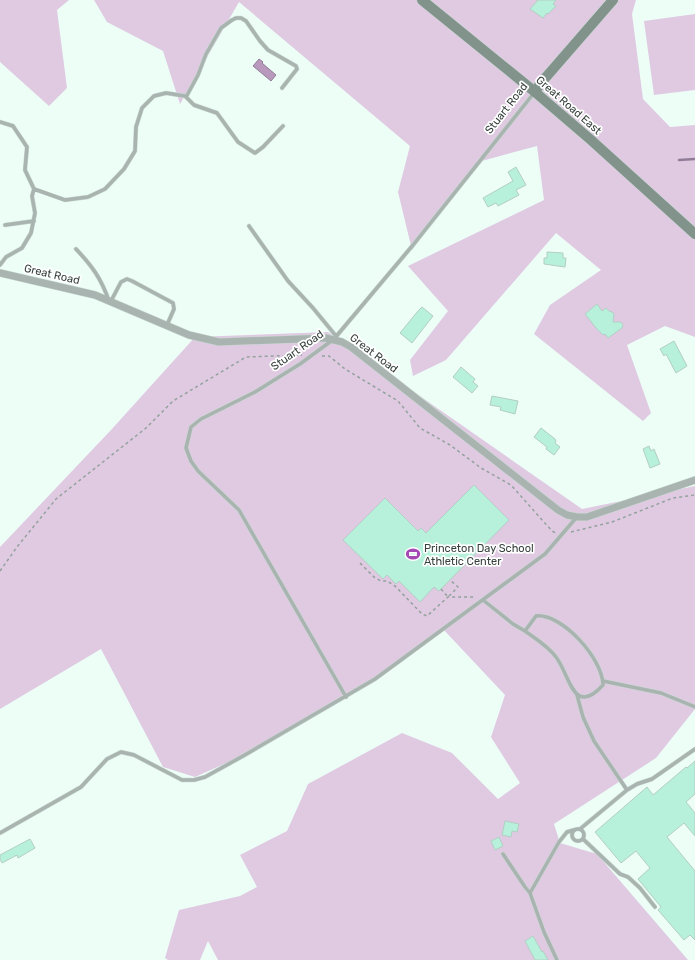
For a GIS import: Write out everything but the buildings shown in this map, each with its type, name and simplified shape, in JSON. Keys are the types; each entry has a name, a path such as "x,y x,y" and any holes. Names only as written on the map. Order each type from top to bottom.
{"street":[{"name":"Great Road East","path":"422,0 535,92 695,234"},
{"name":"Stuart Road","path":"535,92 613,0"},
{"name":"Great Road","path":"0,273 95,295 189,335 219,342 335,338 351,347 558,510 567,515 577,517 596,515 695,480"}],"lane":[{"path":"186,97 198,75 206,54 214,43 221,28 236,18 242,18 246,21 260,42 268,50 296,66 297,69 282,88"},
{"name":"Stuart Road","path":"346,697 239,510 198,470 191,461 186,448 191,427 201,419 255,392 335,338 413,245 535,92"},
{"path":"34,189 65,200 88,196 105,189 124,169 135,151 136,127 142,108 154,96 166,93 186,97 194,105 217,113 238,142 255,153 263,147 283,126"},
{"path":"0,122 13,126 27,147 25,170 34,189 32,196 35,213 31,233 22,248 6,257 0,265"},
{"path":"5,226 34,221"},
{"path":"249,226 288,281 313,308 335,338"},
{"path":"76,249 89,262 97,273 110,301"},
{"path":"110,301 121,282 127,279 132,281 173,303 174,308 166,326"},
{"path":"0,833 81,787 107,759 121,752 134,754 182,780 194,780 205,777 375,680 545,554 577,517"},
{"path":"483,600 513,624 549,649 556,656 577,695 582,717 594,741 627,790"},
{"path":"525,631 536,616 543,615 550,617 575,635 590,651 601,672 603,685 590,696 583,698 577,695"},
{"path":"603,681 661,693 695,707"},
{"path":"530,893 559,842 567,832 580,829 627,790 636,784 652,779 695,749"},
{"path":"580,829 584,835 583,839 620,874 628,877 640,888 656,907"},
{"path":"574,830 571,835 574,840 577,842 583,839"},
{"path":"503,854 530,893 544,932 557,960"}],"path":[{"path":"0,571 56,499 146,428 173,401 246,356 329,356 345,369 398,401 420,428 450,445 481,468 511,485 552,531 561,535 612,522 673,498 695,495"},
{"path":"360,563 374,577 387,581 395,586 422,614 427,616 458,587 450,580"},
{"path":"441,589 448,597 476,598 483,600"}],"shaded area":[{"path":"0,0 69,0 57,10 67,88 49,106 0,62"},
{"path":"94,0 636,0 632,14 643,99 670,127 695,125 695,337 665,326 627,345 651,413 643,421 534,334 550,305 601,270 556,233 446,360 413,376 410,360 448,311 408,266 544,200 537,146 478,162 412,250 398,192 410,146 239,2 180,104 163,51 107,22"},
{"path":"695,14 695,90 654,95 644,21"},
{"path":"259,59 276,75 271,81 253,66"},
{"path":"328,332 582,509 695,486 695,709 656,758 554,824 560,843 597,854 688,960 218,960 208,941 200,960 168,960 165,958 179,910 240,896 257,887 240,855 287,831 308,784 402,733 452,753 498,799 520,783 491,737 505,695 442,628 402,662 233,760 195,777 163,767 101,649 0,709 0,547 111,430 195,337"}],"waterway":[{"path":"679,160 695,159"}],"place":[{"name":"Princeton Day School Athletic Center","path":"413,554"}]}
